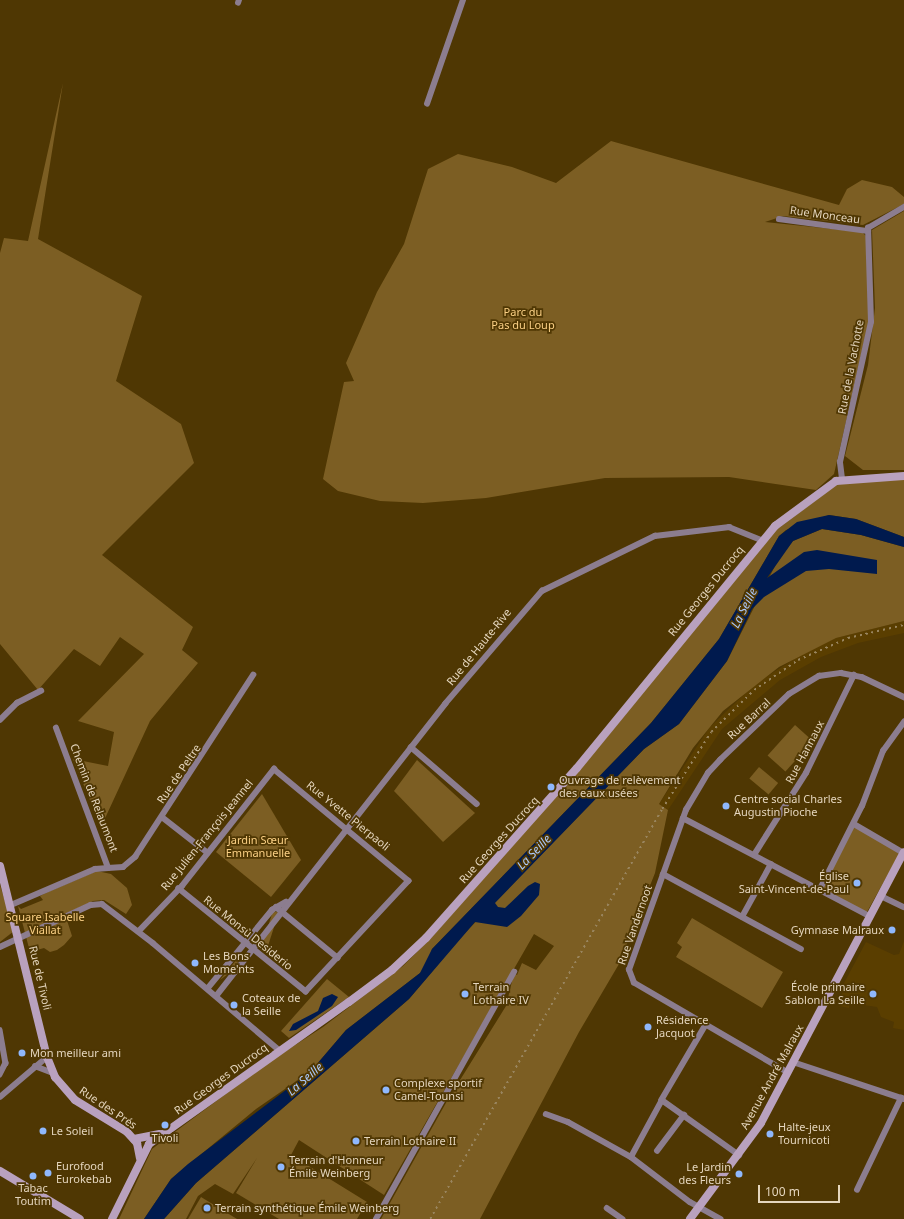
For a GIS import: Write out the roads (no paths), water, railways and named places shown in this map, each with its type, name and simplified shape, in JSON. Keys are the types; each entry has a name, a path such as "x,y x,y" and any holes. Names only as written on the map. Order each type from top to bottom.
{"street":[{"path":"427,104 463,0"},
{"path":"868,231 870,225 904,207"},
{"name":"Rue Monceau","path":"779,219 868,231"},
{"name":"Rue de la Vachotte","path":"842,479 840,462 871,322 868,231"},
{"path":"842,479 904,476"},
{"name":"Rue Georges Ducrocq","path":"112,1219 147,1145 161,1134 193,1116 279,1050 392,970 436,926 577,768 762,540 802,504 842,479"},
{"name":"Rue de Haute-Rive","path":"208,988 276,907 286,902 525,608 550,586 643,540 662,535 729,528 762,540"},
{"name":"Rue de Peltre","path":"108,868 128,864 162,817 254,675"},
{"path":"854,675 904,697"},
{"name":"Rue Barral","path":"684,818 708,773 789,694 819,676 854,675"},
{"name":"Rue Hannaux","path":"754,855 806,773 854,675"},
{"path":"0,720 17,703 41,691"},
{"path":"820,889 854,824 883,751 904,722"},
{"name":"Chemin de Relaumont","path":"11,905 95,869 108,868 56,728"},
{"path":"411,747 477,804"},
{"name":"Rue Yvette Pierpaoli","path":"274,769 408,881 338,958"},
{"name":"Rue Julien-François Jeannel","path":"139,931 179,889 274,769"},
{"path":"162,817 207,852"},
{"path":"684,818 870,916"},
{"name":"Rue Vandernoot","path":"684,818 663,874 629,976 634,983 788,1073"},
{"path":"854,824 904,853"},
{"name":"Avenue André Malraux","path":"690,1219 739,1156 788,1073 904,853"},
{"path":"742,917 771,864"},
{"name":"Rue de Tivoli","path":"0,866 19,936 47,1057"},
{"path":"663,874 802,949"},
{"name":"Rue Monsù Desiderio","path":"179,889 306,992 338,958"},
{"path":"881,896 904,907"},
{"name":"Rue de Haute-Rive","path":"284,914 286,902"},
{"path":"0,947 19,936 97,904 113,910 208,988 279,1050"},
{"path":"276,907 338,958"},
{"path":"216,995 284,914"},
{"path":"376,1219 514,972"},
{"path":"631,1157 662,1100 706,1025"},
{"path":"0,1030 6,1062 0,1075"},
{"path":"0,1096 47,1057"},
{"name":"Rue des Prés","path":"47,1057 54,1073 75,1100 134,1140 140,1158"},
{"path":"793,1062 902,1099 857,1190"},
{"path":"35,1066 54,1073"},
{"path":"662,1100 739,1156"},
{"path":"546,1114 568,1122 631,1157 699,1207 721,1219"},
{"path":"657,1151 684,1115"},
{"name":"Rue Georges Ducrocq","path":"134,1140 161,1134"},
{"path":"0,1171 80,1219"},
{"path":"607,1208 622,1219"}],"water":[{"name":"La Seille","path":"829,515 856,519 904,537 904,547 861,535 822,529 793,541 767,578 804,552 817,550 877,560 877,574 829,569 806,571 764,597 752,609 727,661 679,724 644,749 495,903 498,907 505,908 528,886 535,882 540,884 539,895 521,916 507,927 475,922 409,999 196,1183 164,1219 144,1219 171,1179 188,1164 311,1071 346,1030 420,973 432,949 651,723 719,639 779,536 797,522"},
{"path":"332,994 338,997 332,1006 296,1030 289,1031 293,1024 318,1011 323,998"}],"railway":[{"path":"430,1219 662,809 711,732 754,690 798,660 848,638 904,625"}],"place":[{"name":"Ouvrage de relèvement des eaux usées","path":"551,787"},
{"name":"Centre social Charles Augustin Pioche","path":"726,806"},
{"name":"Église Saint-Vincent-de-Paul","path":"857,883"},
{"name":"Gymnase Malraux","path":"892,930"},
{"name":"Les Bons Mome'nts","path":"195,963"},
{"name":"Terrain Lothaire IV","path":"465,994"},
{"name":"École primaire Sablon La Seille","path":"873,994"},
{"name":"Coteaux de la Seille","path":"234,1005"},
{"name":"Résidence Jacquot","path":"648,1027"},
{"name":"Mon meilleur ami","path":"22,1053"},
{"name":"Complexe sportif Camel-Tounsi","path":"386,1090"},
{"name":"Tivoli","path":"165,1125"},
{"name":"Le Soleil","path":"43,1131"},
{"name":"Halte-jeux Tournicoti","path":"770,1134"},
{"name":"Terrain Lothaire II","path":"356,1141"},
{"name":"Terrain d'Honneur Émile Weinberg","path":"281,1167"},
{"name":"Eurofood Eurokebab","path":"48,1173"},
{"name":"Le Jardin des Fleurs","path":"739,1174"},
{"name":"Tabac Toutim","path":"33,1176"},
{"name":"Terrain synthétique Émile Weinberg","path":"207,1208"}],"park label":[{"name":"Parc du Pas du Loup","path":"523,319"},
{"name":"Jardin Sœur Emmanuelle","path":"258,847"},
{"name":"Square Isabelle Viallat","path":"45,924"}]}
